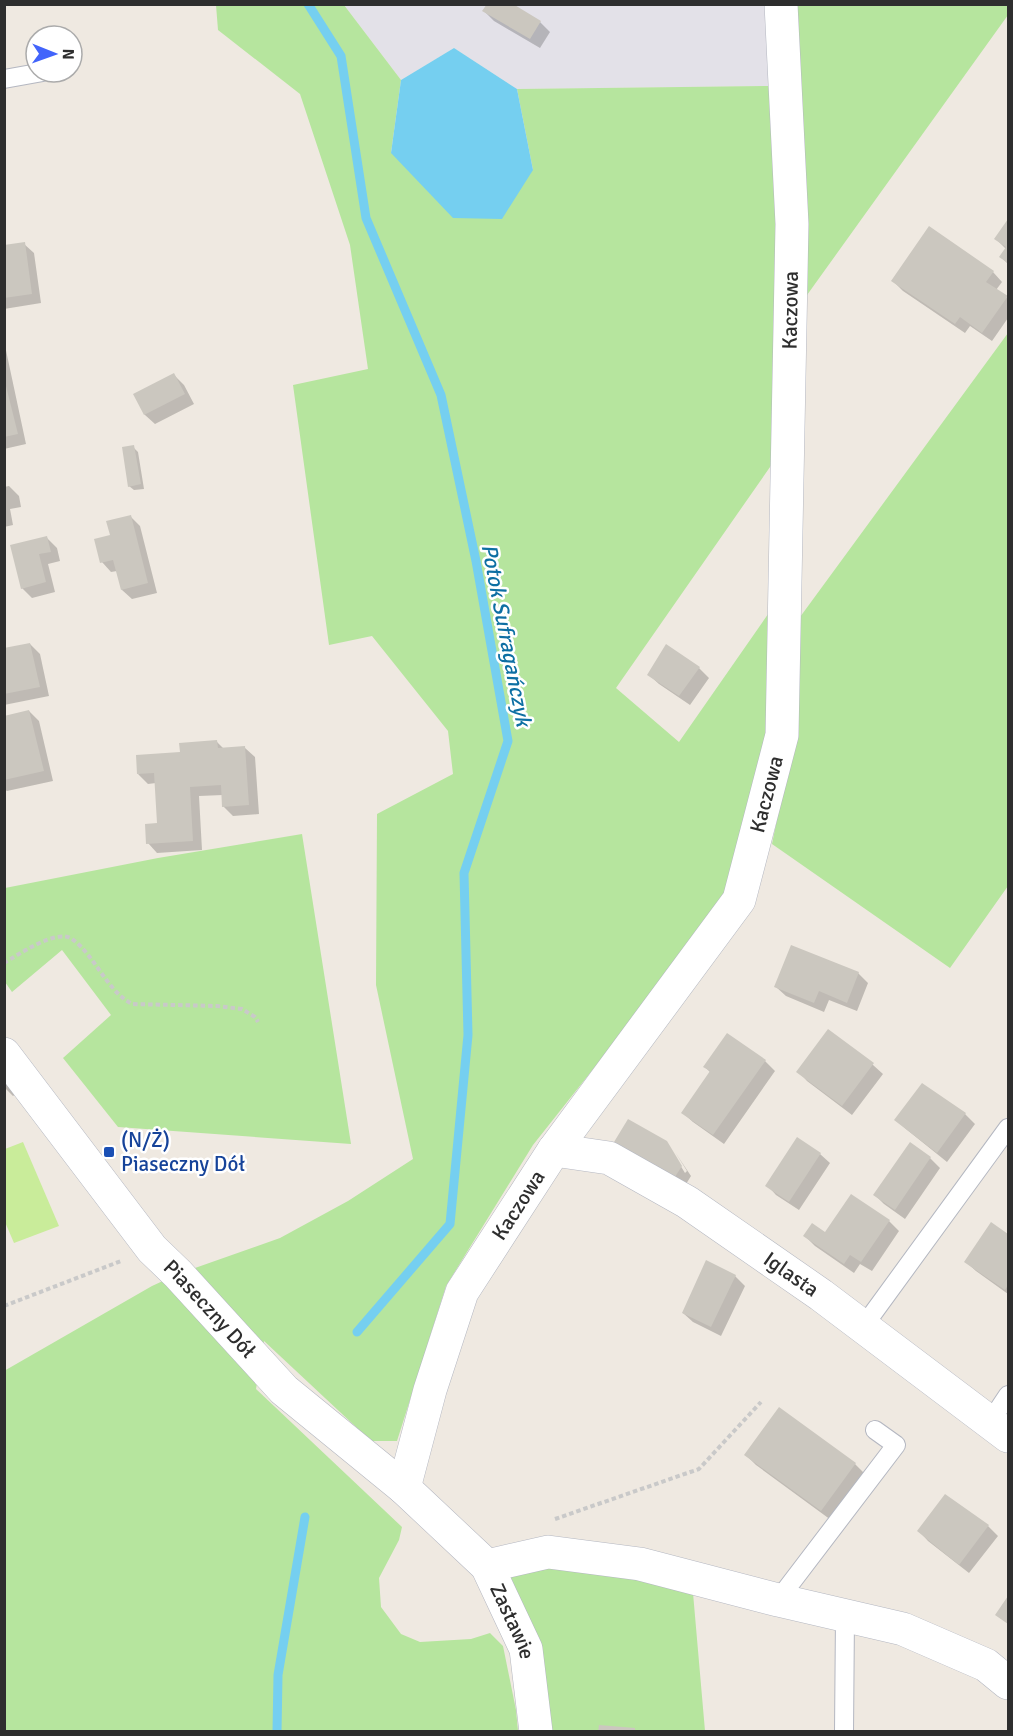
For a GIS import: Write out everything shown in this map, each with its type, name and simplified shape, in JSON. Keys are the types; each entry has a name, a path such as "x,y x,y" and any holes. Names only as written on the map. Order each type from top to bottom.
{"street":[{"name":"Kaczowa","path":"404,1488 430,1390 462,1292 554,1150 739,900 782,735 792,224 781,4"},
{"name":"Piaseczny Dół","path":"4,1054 152,1249 178,1274 284,1390 404,1488 449,1531"},
{"name":"Iglasta","path":"554,1150 609,1158 687,1202 821,1295 999,1429"},
{"name":"Zastawie","path":"449,1531 487,1566 526,1649 536,1731"},
{"path":"487,1566 548,1552 640,1563 778,1600 903,1629 986,1665 1008,1683"}],"lane":[{"path":"4,79 24,75"},
{"path":"863,1327 1008,1128"},
{"path":"999,1429 1008,1395"},
{"path":"778,1600 896,1445 875,1430"},
{"path":"844,1731 845,1616"}],"path":[{"path":"4,963 42,941 67,937 80,947 121,997 132,1004 217,1006 242,1009 255,1017 258,1022"},
{"path":"4,1306 152,1249"},
{"path":"546,1523 699,1469 761,1402"}],"shaded area":[{"path":"344,5 768,5 769,86 517,89 454,48 401,80"}],"green space":[{"path":"216,5 344,5 401,80 391,153 533,170 517,89 769,86 782,225 777,457 616,688 679,742 773,607 770,733 731,895 533,1145 446,1286 397,1441 371,1441 264,1341 256,1389 402,1527 399,1540 379,1578 381,1607 401,1634 420,1642 471,1639 490,1633 503,1646 518,1731 5,1731 4,1371 152,1286 178,1274 280,1238 348,1201 413,1159 376,985 377,814 453,774 448,731 372,636 329,645 293,385 368,369 350,245 300,94 218,30"},
{"path":"791,5 1008,5 1008,15 797,309"},
{"path":"1008,333 1008,886 950,968 772,844 794,736 792,628"},
{"path":"302,834 351,1144 118,1127 63,1058 111,1015 62,950 12,992 5,982 5,888 158,858"},
{"path":"23,1142 59,1226 14,1243 5,1222 5,1149"},
{"path":"547,1562 635,1576 693,1593 705,1731 549,1731 538,1643 509,1573"}],"water":[{"path":"454,48 517,89 533,170 502,219 453,218 391,153 401,80"}],"building":[{"path":"487,4 513,4 541,21 530,39 482,11"},
{"path":"1008,219 1008,263 999,257 1006,247 994,239"},
{"path":"929,226 994,271 986,282 1008,296 982,333 960,317 955,324 891,281"},
{"path":"25,242 32,294 4,298 4,245"},
{"path":"174,373 185,394 144,415 133,394"},
{"path":"4,378 18,434 4,437"},
{"path":"134,445 141,484 128,487 122,447"},
{"path":"131,515 148,583 121,590 113,560 100,563 94,539 110,535 106,521"},
{"path":"47,536 51,552 39,554 46,582 21,589 10,545"},
{"path":"30,643 40,687 4,694 4,648"},
{"path":"666,644 700,667 679,696 647,675"},
{"path":"29,710 44,771 4,780 4,716"},
{"path":"217,740 218,748 245,746 249,805 222,807 221,785 190,787 193,841 146,844 145,824 157,823 154,773 137,774 136,755 180,752 179,743"},
{"path":"791,945 859,972 847,1003 819,991 814,1003 774,987"},
{"path":"828,1029 874,1063 842,1106 796,1072"},
{"path":"727,1033 766,1060 713,1135 681,1113 710,1071 703,1067"},
{"path":"922,1083 966,1113 937,1153 894,1120"},
{"path":"628,1119 667,1141 682,1166 673,1180 614,1142"},
{"path":"797,1137 821,1153 789,1202 765,1186"},
{"path":"910,1142 931,1157 895,1210 873,1195"},
{"path":"851,1194 890,1220 861,1262 850,1255 844,1264 803,1236 812,1223 825,1232"},
{"path":"991,1222 1008,1234 1008,1285 1005,1290 964,1262"},
{"path":"706,1260 736,1275 711,1327 682,1313"},
{"path":"779,1407 856,1463 821,1511 744,1455"},
{"path":"945,1494 989,1525 959,1565 917,1531"},
{"path":"1008,1596 1008,1624 995,1615"},
{"path":"599,1725 635,1728 635,1732 598,1732"}],"waterway":[{"name":"Potok Sufragańczyk","path":"308,4 341,56 366,218 441,395 476,561 508,741 464,873 468,1035 450,1224 357,1332"},
{"name":"Potok Sufragańczyk","path":"277,1732 278,1675 305,1517"}],"place":[{"name":"(N/Ż) Piaseczny Dół","path":"109,1152"}]}
